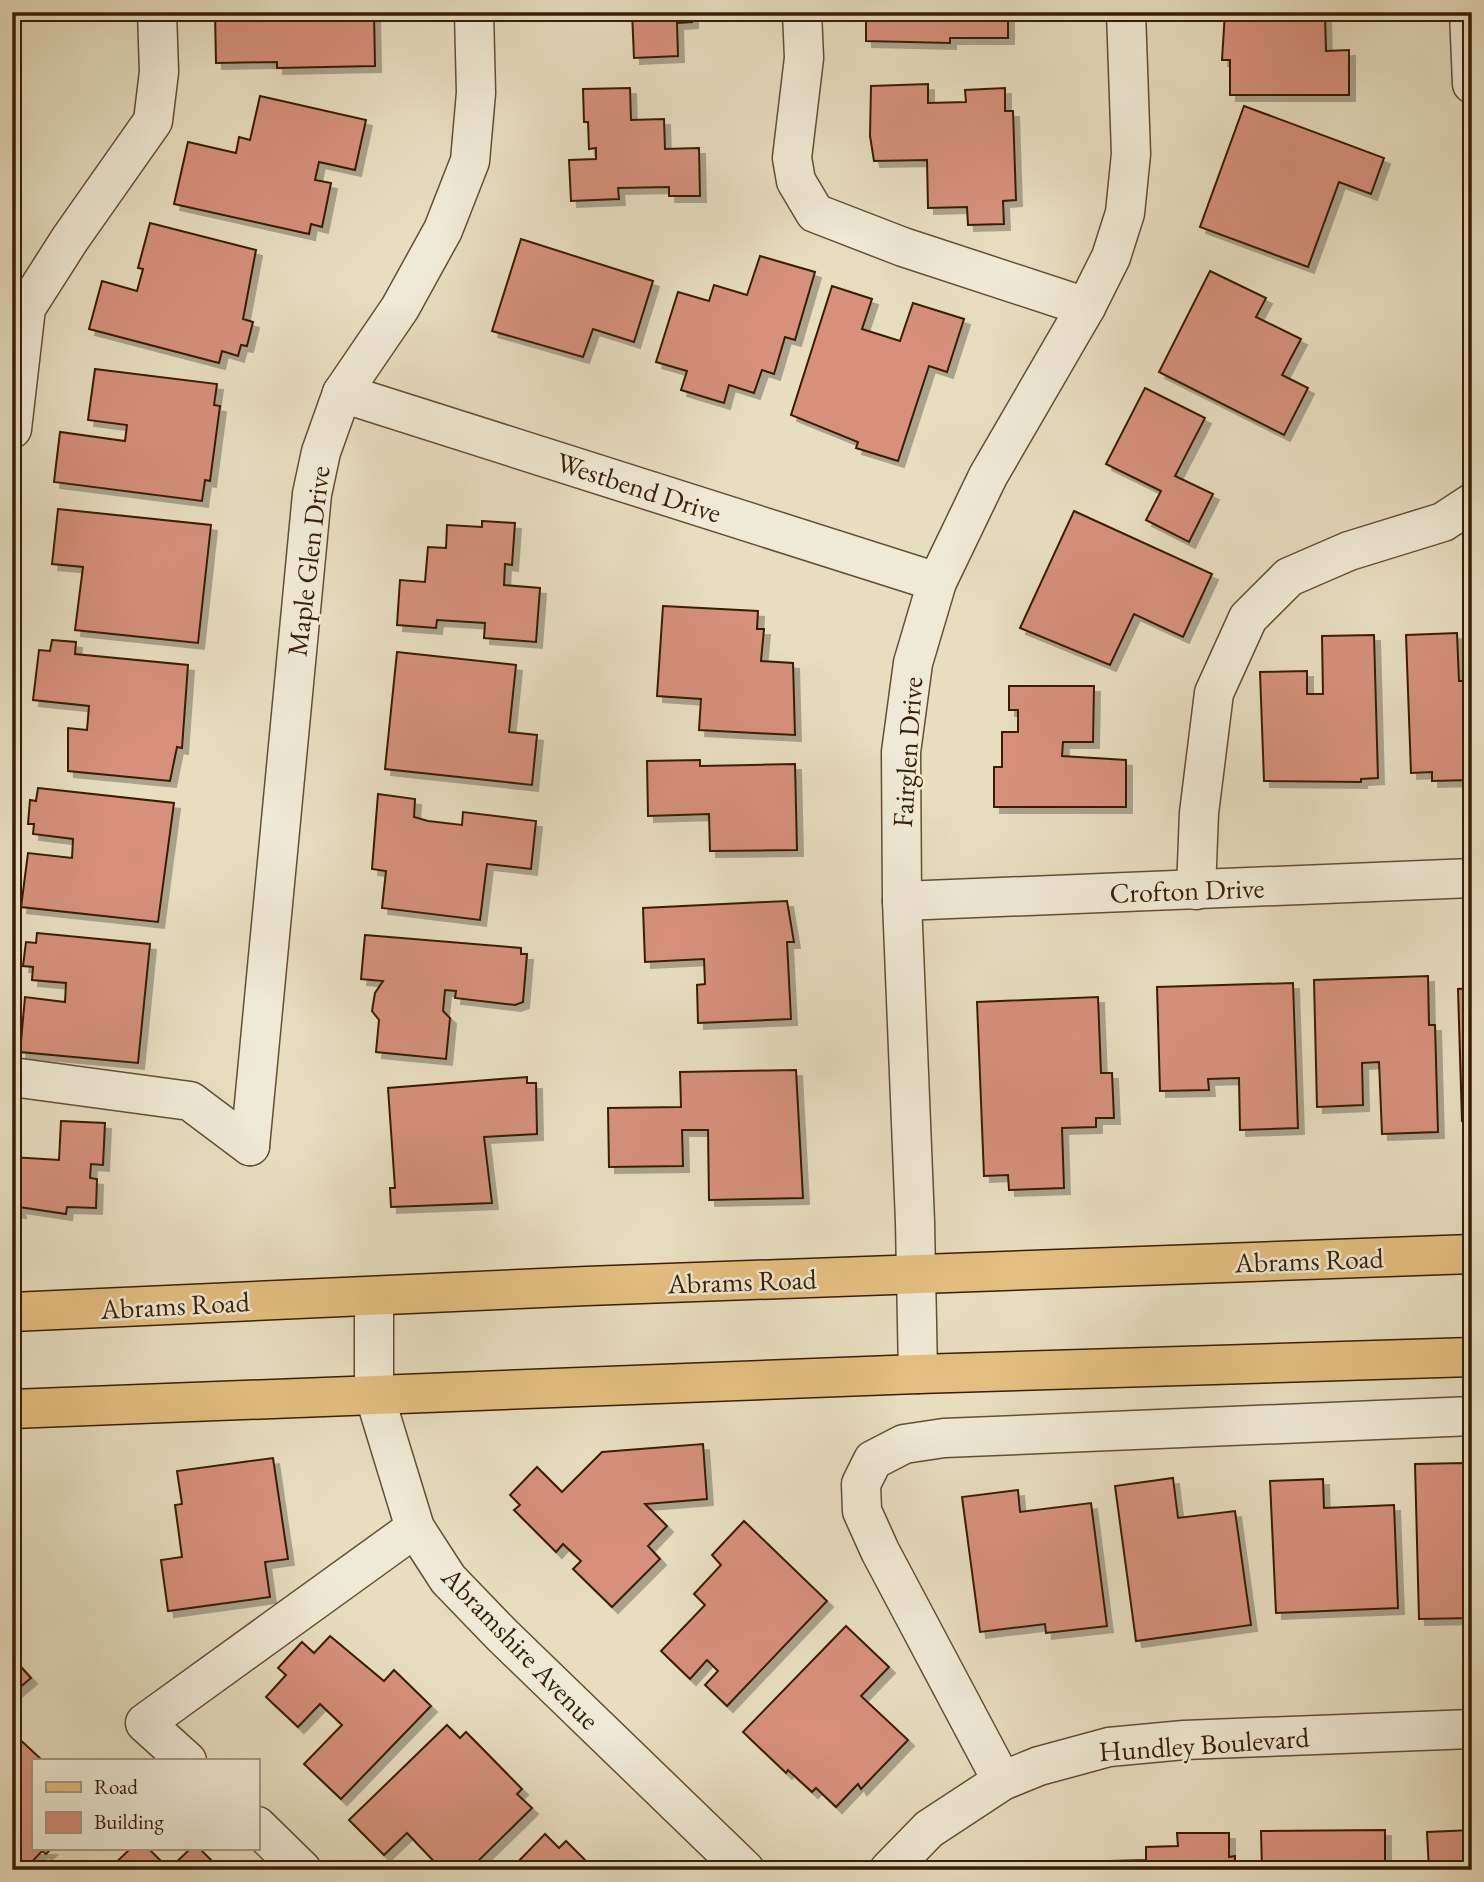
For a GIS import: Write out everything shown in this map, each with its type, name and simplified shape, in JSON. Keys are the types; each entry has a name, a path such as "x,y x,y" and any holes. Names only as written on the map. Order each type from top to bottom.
{"main road":[{"name":"Abrams Road","path":"12,1312 1472,1254"},
{"path":"12,1409 918,1374 1472,1357"}],"street":[{"path":"12,429 26,308 70,239 153,121 159,72 157,12"},
{"name":"Maple Glen Drive","path":"12,1076 190,1101 250,1146 312,494 321,452 342,393 400,307 431,252 443,230 470,161 476,93 474,12"},
{"path":"802,12 804,58 792,158 796,181 815,214 904,247 1086,307"},
{"name":"Fairglen Drive","path":"918,1374 902,901 901,752 913,663 937,582 988,476 1086,307 1111,257 1125,213 1131,154 1126,12"},
{"path":"1469,12 1472,84"},
{"name":"Westbend Drive","path":"342,393 937,582"},
{"path":"1196,890 1199,813 1214,693 1248,618 1289,577 1349,551 1443,522 1472,503"},
{"name":"Crofton Drive","path":"902,901 1472,878"},
{"name":"Abramshire Avenue","path":"374,1296 374,1394 415,1528 448,1579 502,1635 746,1870"},
{"path":"1002,1781 880,1551 862,1511 861,1485 873,1460 904,1444 944,1438 1472,1416"},
{"path":"185,1759 145,1723 415,1528"},
{"name":"Hundley Boulevard","path":"888,1870 929,1829 1002,1781 1039,1766 1109,1747 1184,1740 1472,1729"},
{"path":"259,1828 302,1870"}],"building":[{"path":"215,12 374,12 375,66 277,68 277,62 216,63"},
{"path":"632,12 692,12 692,22 677,23 678,56 634,58"},
{"path":"866,12 1008,12 1008,38 950,38 950,43 866,41"},
{"path":"1225,12 1361,12 1325,14 1326,51 1349,50 1349,95 1230,95 1230,60 1222,60"},
{"path":"928,84 928,103 966,102 965,90 1005,88 1005,111 1013,111 1016,200 1003,201 1004,224 968,225 967,207 928,208 927,160 874,161 870,136 871,86"},
{"path":"630,88 631,120 664,119 665,149 699,148 700,196 669,196 669,187 618,188 619,199 571,201 569,160 596,159 596,148 589,149 588,122 584,122 583,89"},
{"path":"260,96 366,120 355,170 319,162 315,180 331,183 322,227 311,224 309,234 174,204 188,142 236,153 239,137 250,140"},
{"path":"1244,106 1384,158 1371,194 1339,182 1308,267 1200,227"},
{"path":"150,223 256,250 243,319 253,322 247,346 241,345 238,356 222,351 219,363 89,329 102,281 137,291 143,269 138,268"},
{"path":"521,239 653,281 634,342 593,329 583,357 492,331"},
{"path":"760,256 815,272 795,340 785,337 774,374 762,370 754,393 729,385 724,403 681,390 687,371 656,362 678,292 709,301 714,285 747,295"},
{"path":"1210,271 1266,298 1256,317 1301,339 1282,375 1308,388 1284,435 1159,372"},
{"path":"832,286 872,299 862,329 900,341 913,303 964,319 947,372 929,366 898,461 856,448 858,442 791,415"},
{"path":"95,369 217,384 214,405 220,406 210,481 205,480 202,501 54,482 60,432 125,441 127,425 88,420"},
{"path":"1145,388 1205,418 1175,476 1213,494 1189,542 1146,520 1161,491 1106,464"},
{"path":"58,509 211,525 198,643 75,630 83,567 52,564"},
{"path":"1074,511 1212,574 1183,637 1134,614 1110,665 1020,628"},
{"path":"482,521 515,523 512,565 505,564 504,585 540,588 536,642 484,638 485,623 437,620 436,628 397,625 400,580 425,582 428,547 446,548 447,525 482,527"},
{"path":"663,606 758,611 757,629 764,629 761,661 793,663 795,735 699,730 701,699 657,696"},
{"path":"1457,633 1459,681 1472,681 1472,780 1432,781 1432,772 1411,773 1406,635"},
{"path":"1374,635 1378,778 1361,779 1361,782 1264,781 1260,672 1307,671 1307,694 1323,694 1322,636"},
{"path":"52,640 76,642 75,654 188,665 182,748 177,747 170,781 68,771 68,728 87,730 89,706 33,700 39,650 50,651"},
{"path":"397,652 516,665 509,732 537,735 532,785 385,769"},
{"path":"1009,686 1094,686 1093,742 1063,742 1062,756 1126,760 1126,807 994,807 994,767 1002,767 1002,732 1018,732 1018,710 1009,710"},
{"path":"700,760 700,766 795,764 797,850 710,851 709,814 648,816 647,761"},
{"path":"38,788 174,803 158,922 21,907 28,853 72,858 73,839 33,834 34,824 28,824 30,800 36,801"},
{"path":"378,794 415,799 414,817 428,821 462,825 463,812 536,821 531,869 487,864 480,920 382,908 386,871 372,869"},
{"path":"787,901 794,942 787,942 791,1019 698,1023 697,985 705,984 704,959 645,962 643,908"},
{"path":"37,933 150,944 138,1063 20,1052 25,997 65,1002 66,983 32,980 33,967 23,966 26,942 36,943"},
{"path":"365,935 521,948 521,954 527,954 523,1002 515,1005 455,998 456,991 445,990 443,1011 450,1018 446,1059 376,1052 379,1020 372,1011 375,993 383,981 361,979"},
{"path":"1428,976 1429,1025 1435,1025 1438,1132 1382,1134 1379,1062 1362,1063 1363,1105 1317,1107 1314,980"},
{"path":"1293,983 1298,1128 1240,1130 1239,1078 1208,1079 1209,1090 1160,1091 1157,987"},
{"path":"1472,988 1472,1120 1462,1121 1458,989"},
{"path":"1098,997 1101,1073 1112,1073 1114,1118 1096,1118 1096,1127 1062,1128 1064,1188 1009,1190 1008,1175 984,1176 977,1002"},
{"path":"796,1070 803,1198 709,1200 708,1130 682,1130 683,1166 609,1167 608,1108 681,1107 680,1072"},
{"path":"527,1077 527,1083 536,1083 537,1134 484,1137 492,1203 391,1207 390,1188 395,1188 388,1088"},
{"path":"61,1121 105,1123 103,1165 91,1164 90,1178 97,1179 96,1208 67,1207 66,1214 19,1207 20,1212 12,1211 12,1157 59,1160"},
{"path":"703,1444 707,1499 645,1504 667,1526 648,1546 660,1559 612,1607 573,1569 581,1561 563,1544 556,1552 514,1510 520,1505 510,1495 537,1467 562,1492 602,1452"},
{"path":"273,1458 288,1559 265,1562 270,1597 168,1611 161,1560 182,1557 175,1505 182,1504 177,1471"},
{"path":"1465,1463 1467,1523 1472,1522 1472,1618 1419,1619 1415,1464"},
{"path":"1173,1478 1178,1518 1235,1511 1251,1625 1136,1641 1115,1486"},
{"path":"1323,1479 1324,1508 1394,1505 1398,1608 1276,1613 1270,1481"},
{"path":"1018,1490 1020,1512 1091,1503 1107,1626 1046,1633 1045,1624 980,1632 962,1497"},
{"path":"744,1521 827,1601 727,1706 705,1685 718,1671 707,1660 690,1679 661,1651 705,1605 694,1594 721,1565 712,1555"},
{"path":"846,1626 889,1667 861,1696 908,1740 861,1789 858,1784 836,1807 816,1788 812,1792 788,1770 786,1773 743,1732"},
{"path":"330,1636 384,1681 394,1670 431,1706 341,1799 304,1764 342,1725 320,1704 298,1727 266,1697 286,1675 278,1668 302,1642 314,1653"},
{"path":"12,1657 31,1678 12,1694"},
{"path":"447,1725 460,1738 466,1732 522,1789 517,1794 532,1808 469,1870 442,1870 407,1833 384,1855 349,1820"},
{"path":"15,1735 41,1759 32,1759 32,1850 50,1850 46,1854 42,1851 28,1866 12,1852 12,1739"},
{"path":"1385,1830 1385,1870 1262,1870 1261,1831"},
{"path":"1472,1830 1472,1870 1429,1870 1427,1832"},
{"path":"1177,1833 1229,1833 1229,1857 1235,1856 1235,1870 1111,1870 1110,1861 1146,1860 1146,1847 1178,1846"},
{"path":"545,1834 559,1848 566,1841 595,1870 510,1870"},
{"path":"129,1850 150,1850 169,1869 189,1850 201,1850 221,1870 108,1870"}]}
